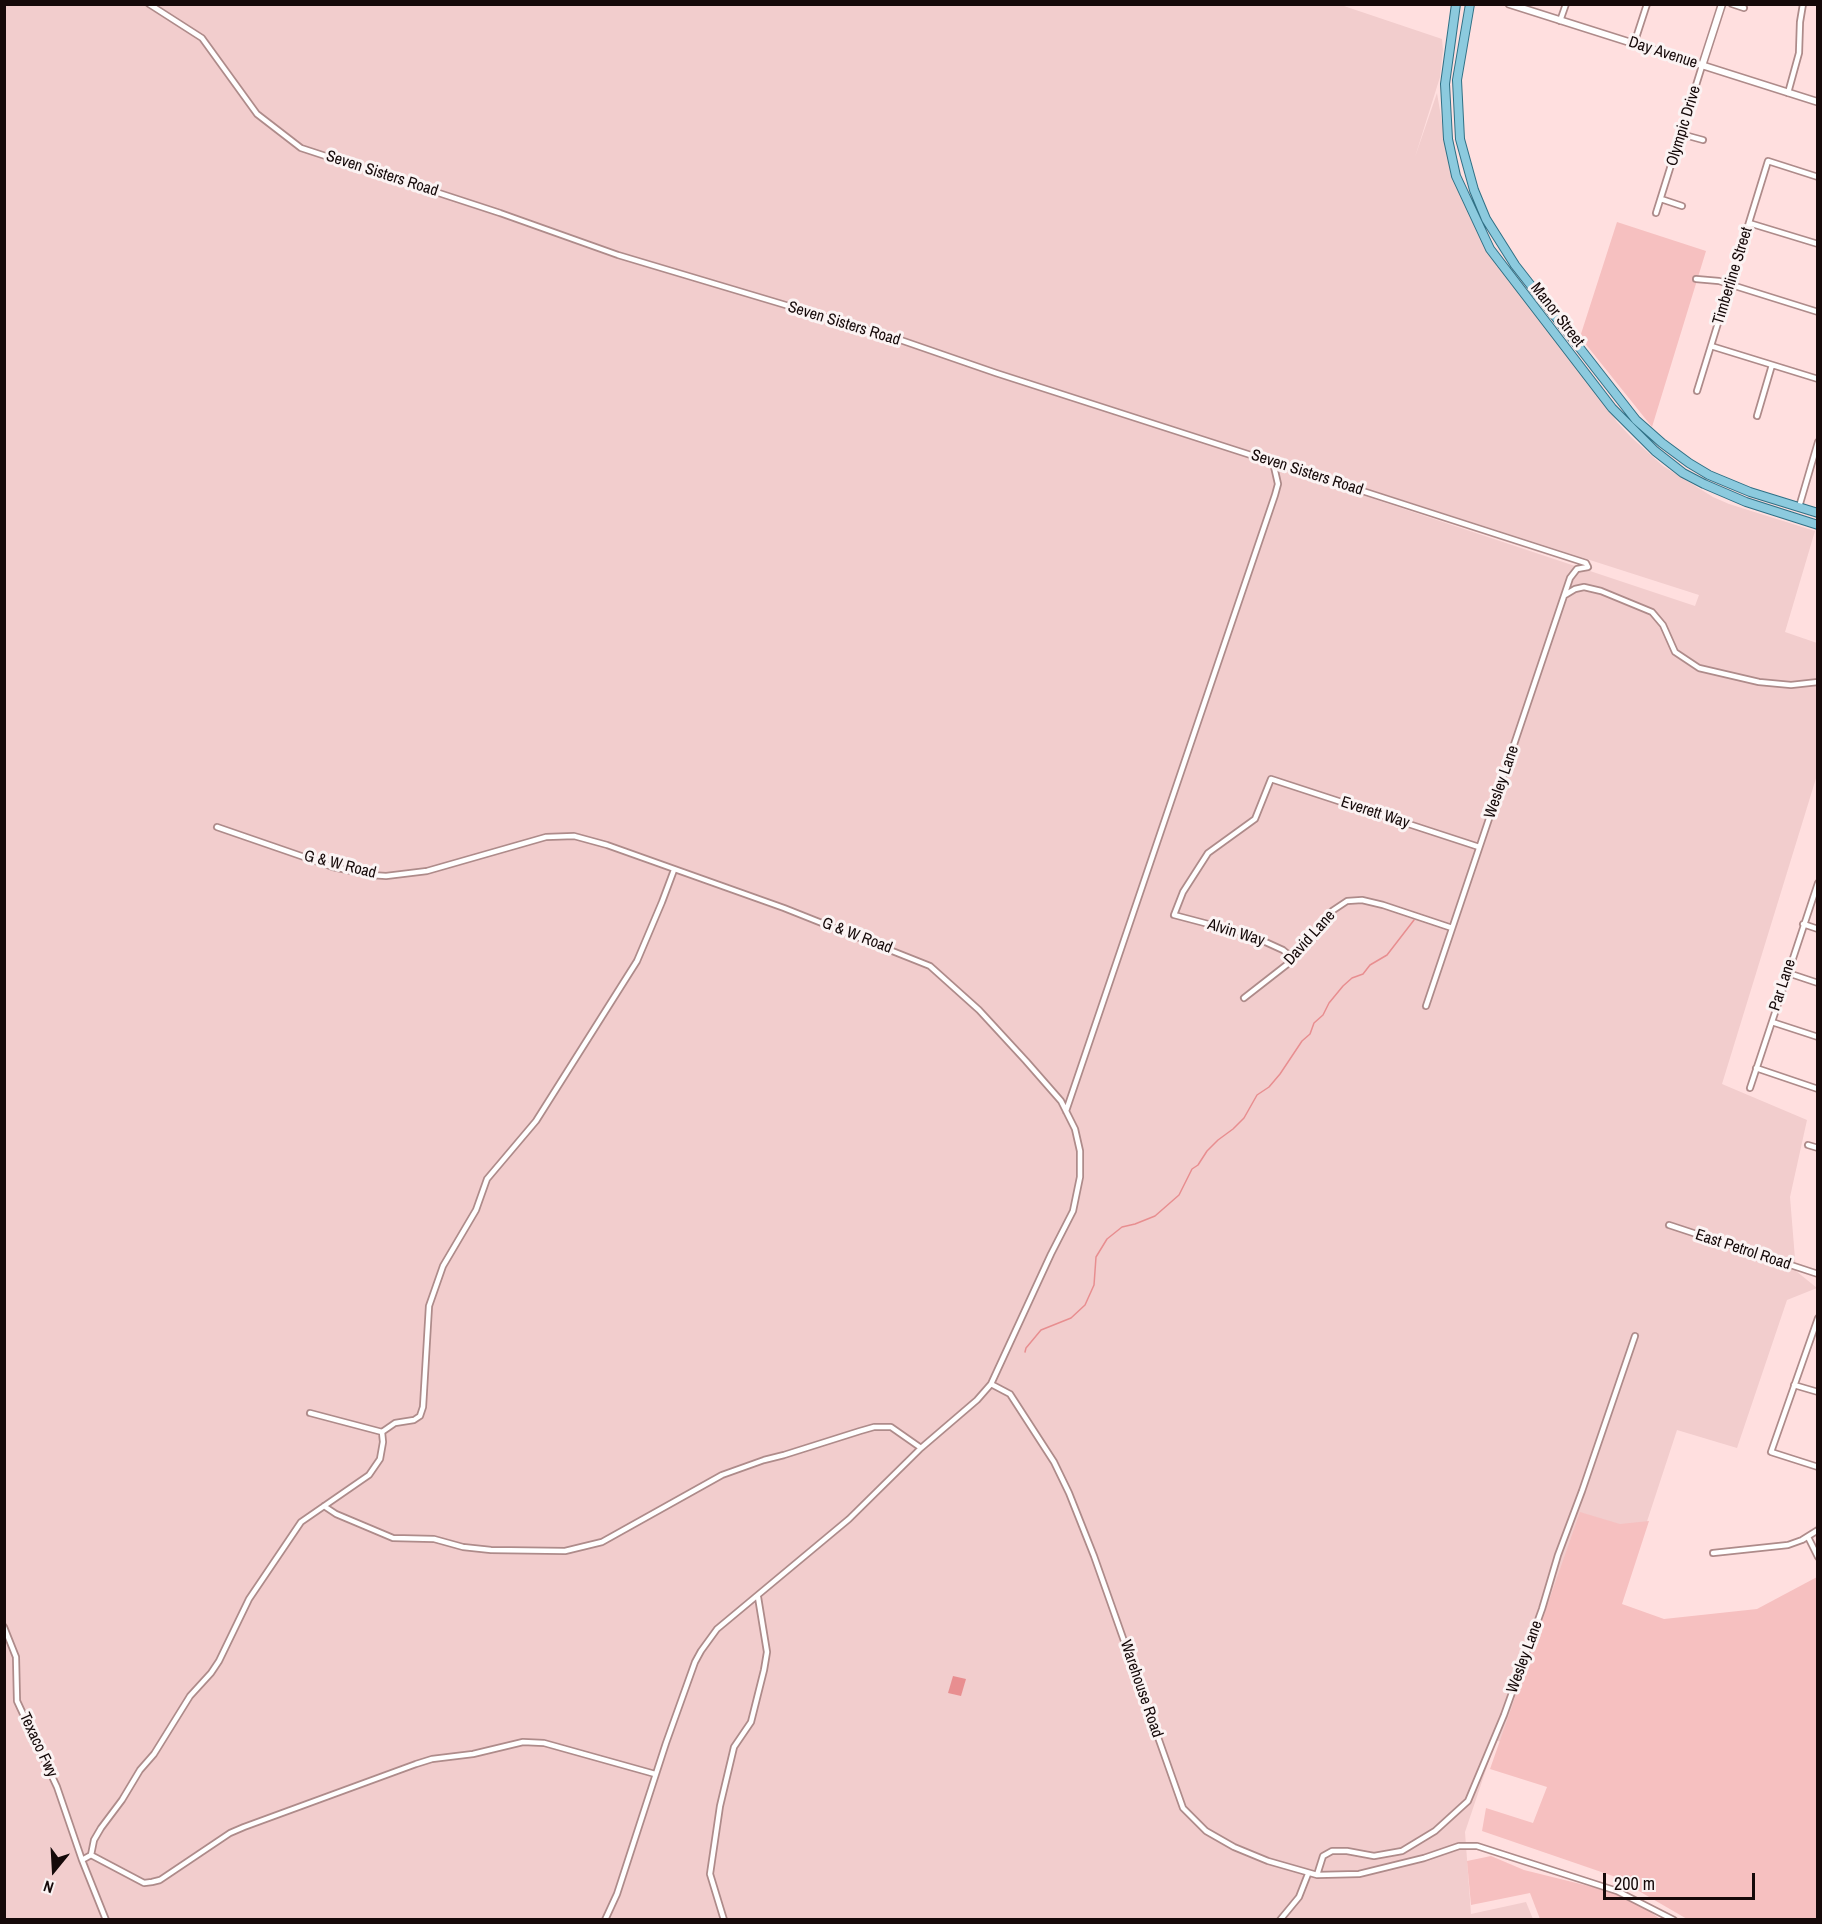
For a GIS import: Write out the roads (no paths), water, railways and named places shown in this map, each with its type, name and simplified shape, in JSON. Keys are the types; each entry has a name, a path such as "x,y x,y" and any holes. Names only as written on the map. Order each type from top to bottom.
{"main road":[{"name":"Manor Street","path":"1456,4 1445,84 1448,139 1456,176 1495,256 1612,408 1655,451 1704,484 1746,502 1818,525"},
{"name":"Manor Street","path":"1470,4 1457,80 1460,139 1474,190 1486,219 1508,255 1620,401 1636,420 1662,443 1709,475 1750,492 1818,513"}],"street":[{"name":"Seven Sisters Road","path":"149,4 202,38 257,114 301,148 500,213 618,255 886,335 996,373 1586,564 1588,567"},
{"name":"Day Avenue","path":"1509,4 1818,102"},
{"path":"1560,21 1566,4"},
{"path":"1634,44 1647,4"},
{"name":"Olympic Drive","path":"1656,213 1722,4"},
{"path":"1732,4 1744,8"},
{"path":"1788,93 1799,53 1803,4"},
{"path":"1681,134 1703,140"},
{"name":"Timberline Street","path":"1697,391 1768,161 1818,177"},
{"path":"1661,200 1682,206"},
{"path":"1749,223 1818,244"},
{"path":"1696,279 1730,284 1818,312"},
{"path":"1711,346 1818,379"},
{"path":"1757,416 1773,365"},
{"path":"1798,507 1818,442"},
{"path":"1066,1111 1275,495 1278,484 1273,462"},
{"name":"Wesley Lane","path":"1426,1006 1572,575 1577,569 1588,567"},
{"path":"1565,595 1584,587 1601,591 1652,612 1663,625 1675,652 1699,668 1759,682 1791,685 1818,682"},
{"name":"Everett Way","path":"1174,915 1183,892 1208,853 1255,819 1271,779 1479,847"},
{"name":"G & W Road","path":"217,827 333,867 371,875 402,875 427,871 546,837 574,836 607,845 784,908 930,966 979,1010 1061,1101 1075,1129 1080,1151 1080,1177 1073,1211 992,1384 978,1400 921,1448 849,1519 717,1629 701,1651 694,1662 617,1894 605,1920"},
{"path":"310,1413 382,1432 395,1423 414,1420 420,1416 423,1407 429,1306 443,1266 476,1210 487,1179 536,1121 588,1035 633,967 674,870"},
{"name":"Par Lane","path":"1750,1088 1818,884"},
{"name":"David Lane","path":"1244,998 1294,959 1320,930 1332,911 1347,901 1362,900 1383,905 1452,928"},
{"name":"Alvin Way","path":"1174,915 1250,935 1283,950 1294,959"},
{"path":"1803,924 1818,929"},
{"path":"1788,973 1818,983"},
{"path":"1772,1022 1818,1037"},
{"path":"1756,1068 1818,1089"},
{"path":"1808,1145 1818,1148"},
{"name":"East Petrol Road","path":"1669,1225 1818,1274"},
{"path":"1817,1318 1771,1452 1818,1467"},
{"name":"Wesley Lane","path":"1317,1875 1323,1856 1332,1851 1374,1856 1402,1851 1435,1831 1468,1801 1504,1715 1635,1336"},
{"name":"Warehouse Road","path":"992,1384 1010,1394 1054,1462 1069,1493 1094,1556 1183,1808 1206,1831 1268,1861 1317,1875 1359,1874 1424,1858 1459,1846 1477,1846 1617,1891 1674,1920"},
{"path":"1794,1384 1818,1392"},
{"path":"324,1506 336,1514 393,1538 434,1539 491,1550 565,1551 602,1542 722,1475 860,1431 874,1427 891,1427 921,1448"},
{"path":"82,1860 91,1855 94,1840 101,1828 122,1800 140,1770 154,1754 190,1696 219,1661 260,1581 285,1548 301,1521 361,1482 376,1468 383,1442 382,1432"},
{"path":"1713,1553 1788,1545 1818,1530"},
{"path":"1808,1537 1818,1557"},
{"path":"724,1920 710,1874 720,1806 734,1748 751,1722 764,1670 766,1652 758,1597"},
{"name":"Texaco Fwy","path":"4,1627 16,1657 17,1701 57,1787 106,1920"},
{"path":"91,1855 144,1883 160,1880 230,1833 244,1827 432,1759 472,1754 523,1742 544,1743 656,1774"},
{"path":"1280,1920 1299,1897 1308,1874"}],"waterway":[{"path":"1025,1352 1041,1330 1071,1318 1085,1305 1094,1285 1096,1257 1107,1239 1122,1227 1155,1216 1179,1195 1192,1169 1218,1140 1244,1118 1257,1095 1269,1087 1280,1074 1302,1041 1310,1034 1314,1023 1323,1015 1329,1003 1343,986 1387,955 1414,920"}]}
